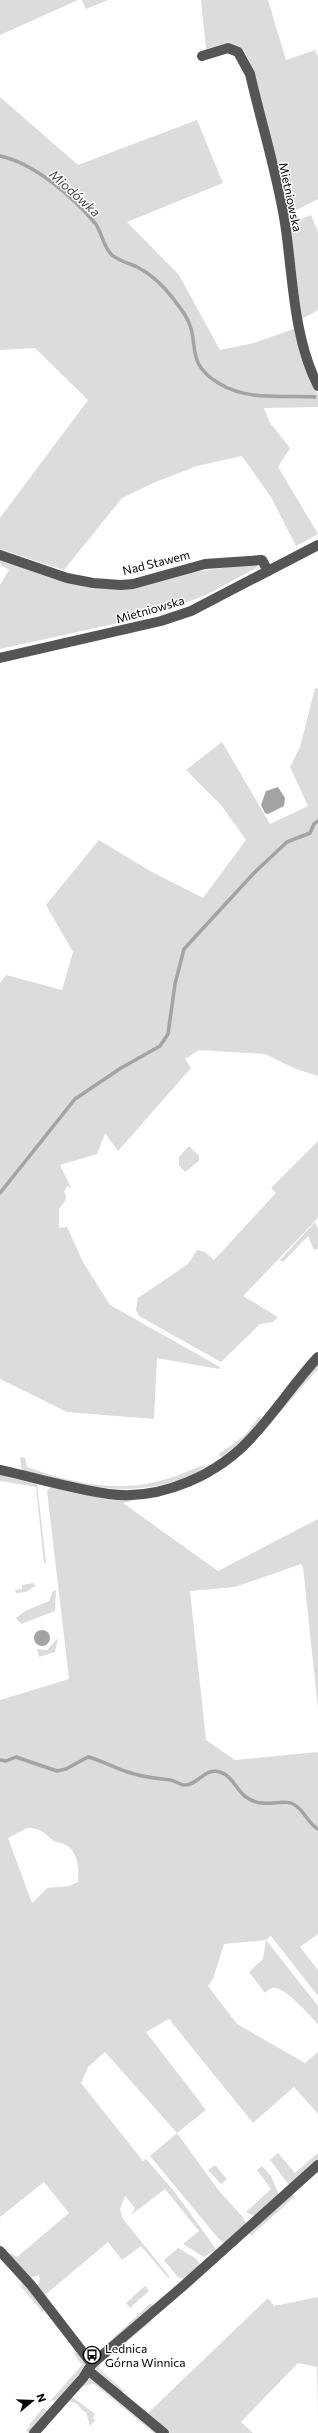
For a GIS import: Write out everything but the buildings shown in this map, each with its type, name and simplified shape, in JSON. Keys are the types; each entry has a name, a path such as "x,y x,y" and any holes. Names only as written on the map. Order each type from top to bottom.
{"street":[{"name":"Mietniowska","path":"202,56 228,48 238,52 250,74 284,221 297,314 305,352 318,386"},
{"name":"Mietniowska","path":"0,658 161,622 191,611 318,545"},
{"name":"Nad Stawem","path":"0,555 67,578 93,583 133,584 205,564 262,560 268,571"},
{"path":"0,1470 110,1494 133,1495 151,1492 192,1481 217,1468 253,1436 318,1356"},
{"path":"34,2433 90,2367 318,2165"},
{"path":"0,2251 31,2285 90,2367 164,2433"}],"shaded area":[{"path":"0,0 78,0 0,35"},
{"path":"82,0 108,0 86,9"},
{"path":"201,0 268,0 286,60 315,50 318,57 318,199 287,215 254,72 244,50 229,42 206,49"},
{"path":"0,97 78,165 197,120 223,183 127,222 179,275 220,350 254,343 296,328 318,396 318,407 264,408 270,423 290,448 278,467 318,534 296,546 271,497 242,456 197,466 153,483 122,498 64,570 0,549 0,518 88,400 35,348 0,350"},
{"path":"311,215 318,232 318,310 302,319 290,224"},
{"path":"0,557 64,582 106,589 133,588 187,573 257,563 258,567 206,595 150,616 0,649 0,585 9,570 0,564"},
{"path":"315,688 318,689 318,1076 296,1069 265,1054 199,1050 185,1059 191,1068 118,1151 105,1133 97,1154 60,1165 71,1188 67,1186 64,1192 66,1195 65,1201 59,1209 59,1228 67,1227 83,1262 110,1305 220,1367 219,1369 157,1358 154,1419 67,1412 0,1379 0,983 6,975 62,990 73,952 46,905 99,840 150,871 203,898 246,840 221,805 186,770 222,742 270,824 308,806 290,767 300,747"},
{"path":"278,787 285,798 284,806 268,814 265,813 261,805 266,791"},
{"path":"318,1141 318,1218 243,1296 278,1317 273,1322 260,1324 221,1362 139,1316 136,1310 138,1298 188,1264 197,1250 205,1252 214,1260 276,1193 271,1188"},
{"path":"189,1146 199,1156 199,1161 185,1172 179,1165 179,1157"},
{"path":"315,1222 318,1229 318,1249 314,1250 308,1236 283,1262 280,1260"},
{"path":"318,1362 318,1369 252,1444 255,1439"},
{"path":"259,1417 261,1419 245,1438 222,1457 218,1455 245,1435"},
{"path":"20,1457 25,1458 27,1467 72,1481 104,1486 135,1485 158,1482 206,1464 195,1474 182,1480 152,1487 115,1489 79,1484 22,1471"},
{"path":"0,1475 37,1484 46,1563 44,1563 36,1487 0,1481"},
{"path":"51,1487 109,1499 129,1499 183,1488 173,1492 123,1503 218,1571 318,1519 318,1709 303,1567 301,1564 235,1587 190,1591 206,1740 235,1760 318,1752 318,1934 300,1947 318,1970 318,1996 271,1936 266,1940 224,1944 213,1979 208,1986 237,2024 305,2063 318,2052 318,2114 294,2087 253,2123 169,2019 146,2032 206,2110 177,2133 105,2052 88,2067 81,2083 143,2161 146,2159 174,2191 216,2249 204,2257 183,2244 199,2231 165,2189 131,2215 135,2208 125,2196 120,2209 123,2219 169,2276 169,2279 141,2246 122,2260 108,2242 45,2295 37,2287 40,2280 39,2275 30,2278 9,2255 10,2253 17,2257 69,2213 44,2182 0,2217 0,1700 69,1679 47,1491","holes":["27,1828 36,1829 54,1841 65,1844 73,1852 78,1867 78,1882 69,1886 47,1888 32,1903 8,1838"]},
{"path":"34,1583 35,1586 26,1592 16,1593 15,1590 22,1589 22,1585"},
{"path":"56,1590 55,1611 21,1624 16,1618 25,1611 49,1601 53,1591"},
{"path":"42,1630 49,1635 50,1638 45,1645 42,1646 35,1641 34,1638 39,1631"},
{"path":"58,1638 55,1652 39,1657 37,1649 47,1650"},
{"path":"266,1940 318,2006 318,2024 287,1993 273,1988 265,1993 249,1972 263,1959"},
{"path":"177,2133 219,2191 242,2216 246,2224 224,2243 218,2238 150,2156"},
{"path":"278,2153 295,2173 318,2153 318,2161 289,2185 270,2160"},
{"path":"215,2165 227,2179 221,2184 208,2170"},
{"path":"262,2166 271,2176 279,2195 254,2216 246,2212 271,2189 257,2170"},
{"path":"291,2193 295,2196 251,2236 249,2233"},
{"path":"178,2248 195,2258 200,2264 184,2279 178,2277 164,2260"},
{"path":"25,2283 44,2309 43,2313 20,2285"},
{"path":"145,2286 149,2291 130,2308 126,2303"},
{"path":"318,2297 318,2418 317,2367 298,2363 241,2422 253,2433 170,2433 133,2404 134,2402 148,2413 268,2298 274,2306"},
{"path":"151,2303 153,2306 98,2355 90,2355 90,2353 98,2352"},
{"path":"149,2320 152,2321 101,2363 98,2368 123,2390 127,2391 122,2392 95,2368"},
{"path":"73,2352 78,2353 86,2363 85,2367 59,2400 50,2401 82,2365"},
{"path":"89,2379 92,2379 159,2433 154,2433 94,2384 86,2385 81,2388"},
{"path":"72,2397 95,2414 93,2418 95,2420 90,2426 86,2412 83,2411 77,2404 70,2401"},
{"path":"43,2408 48,2412 28,2433 26,2430 30,2426 29,2425"}],"waterway":[{"name":"Miodówka","path":"0,156 26,166 52,182 76,203 95,223 109,252 112,255 146,272 165,288 185,315 190,325 197,360 201,368 208,376 220,384 242,393 266,396 315,397"},
{"path":"0,1193 75,1099 121,1068 160,1046 168,1034 175,984 184,949 254,873 287,842 310,833 314,824 318,821"},
{"path":"0,1760 6,1761 16,1757 57,1771 66,1769 88,1757 133,1774 170,1780 184,1785 189,1785 210,1772 220,1772 228,1777 246,1797 253,1801 259,1803 283,1802 297,1806 318,1829"}],"place":[{"name":"Lednica Górna Winnica","path":"92,2355"}]}
